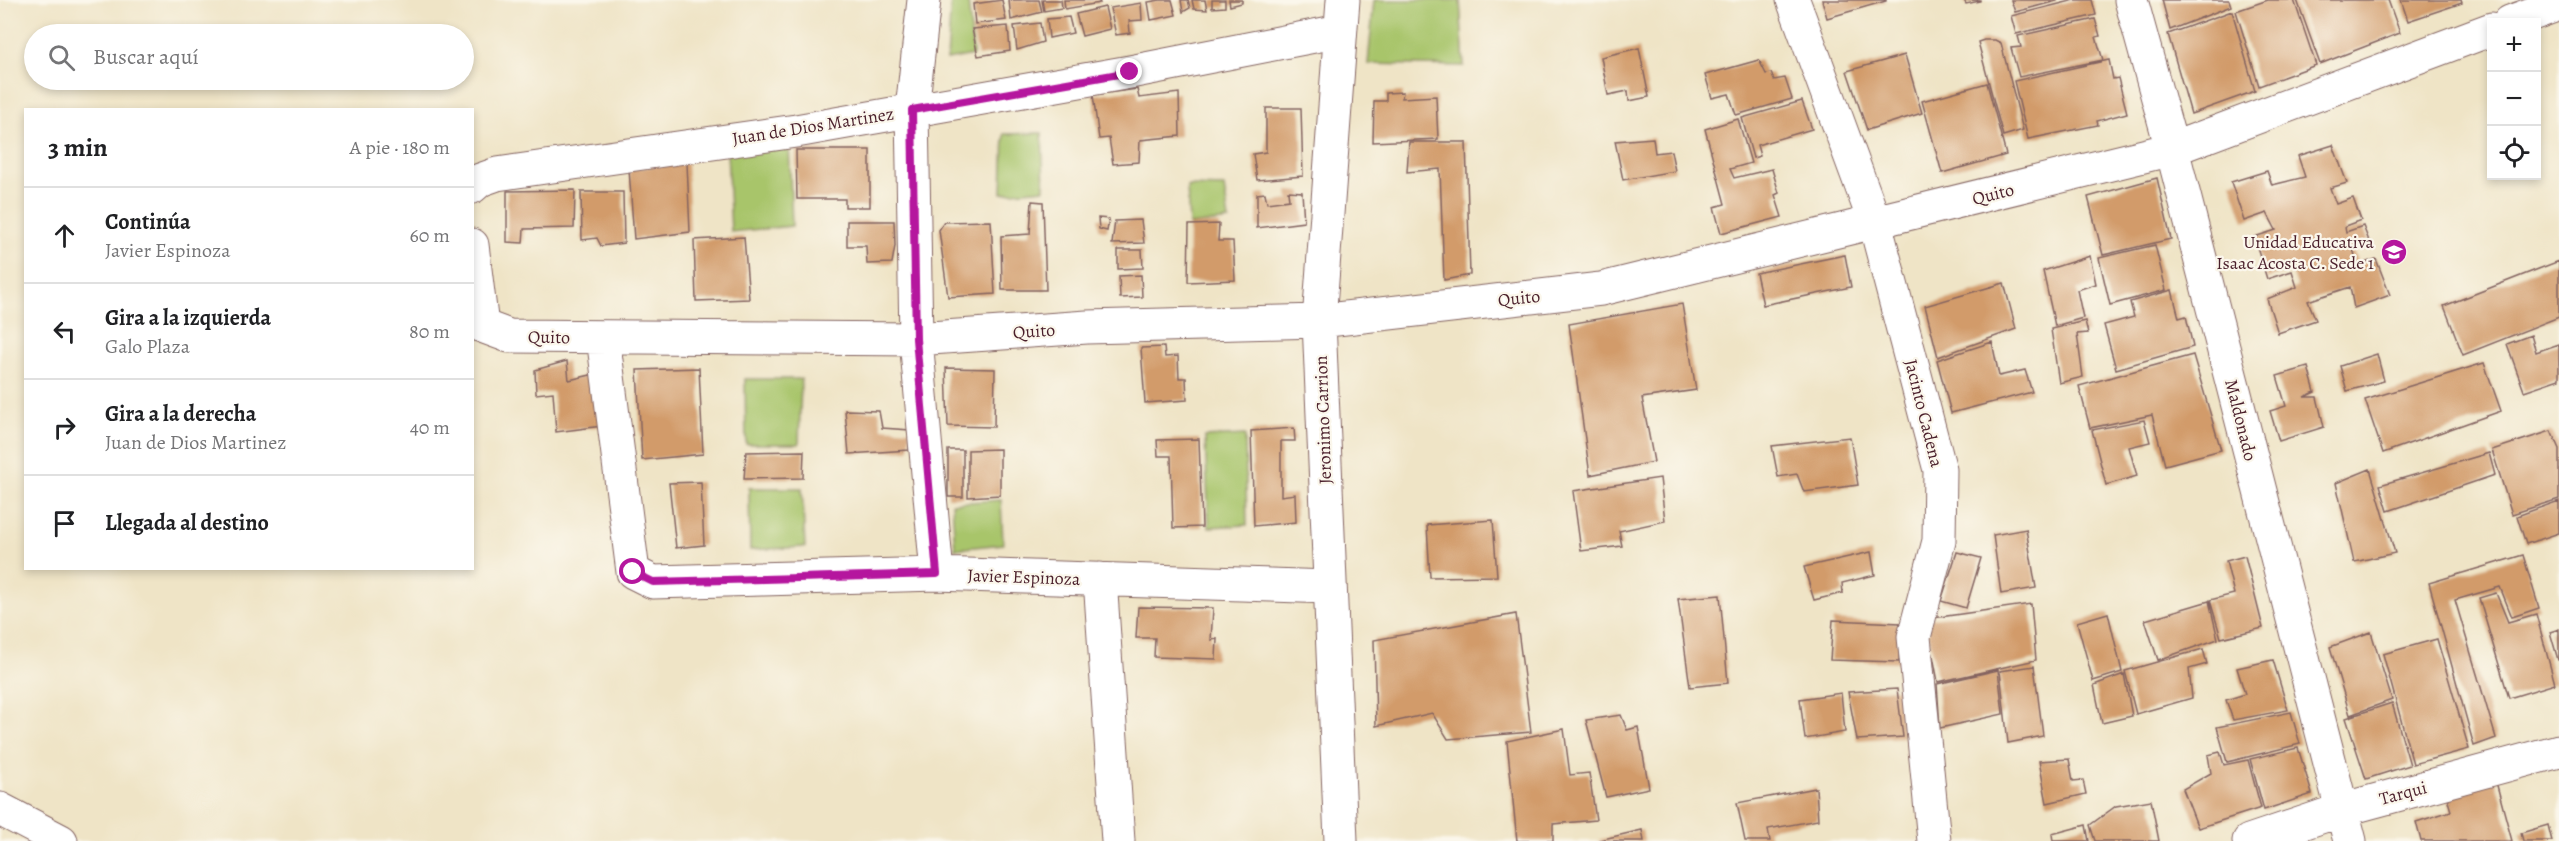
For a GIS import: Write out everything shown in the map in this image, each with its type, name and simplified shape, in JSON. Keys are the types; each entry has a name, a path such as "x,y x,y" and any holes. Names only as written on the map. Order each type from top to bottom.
{"street":[{"path":"924,0 912,110 916,339 937,574"},
{"name":"Jacinto Cadena","path":"1793,0 1875,223 1940,470 1939,541 1914,637 1934,841"},
{"name":"Maldonado","path":"2132,0 2350,841"},
{"path":"2521,18 2559,4"},
{"name":"Juan de Dios Martinez","path":"485,181 796,131 1130,72 1341,15"},
{"name":"Jeronimo Carrion","path":"1341,15 1319,321 1341,841"},
{"name":"Quito","path":"474,261 482,326 509,336 916,339 1087,327 1319,321 1601,289 2172,149 2487,31"},
{"name":"Javier Espinoza","path":"603,337 633,572 653,582 937,574 1330,587"},
{"path":"1100,579 1118,841"},
{"name":"Tarqui","path":"2248,841 2341,810 2559,751"},
{"path":"0,809 62,841"}],"green space":[{"path":"951,0 968,0 973,55 947,60"},
{"path":"1374,0 1460,0 1464,66 1368,64"},
{"path":"1042,133 1044,189 1002,193 1004,134"},
{"path":"789,144 792,226 731,232 727,151"},
{"path":"1187,186 1224,187 1229,220 1189,225"},
{"path":"745,379 801,379 799,444 746,444"},
{"path":"1245,435 1247,525 1209,527 1205,437"},
{"path":"749,488 802,488 805,547 750,550"},
{"path":"1001,500 1003,544 955,549 952,503"}],"building":[{"path":"1002,0 1006,20 975,24 973,4"},
{"path":"1009,0 1039,0 1042,12 1011,20"},
{"path":"1042,0 1061,0 1062,8 1044,11"},
{"path":"1064,0 1098,0 1100,3 1065,9"},
{"path":"1172,0 1176,15 1151,20 1148,2"},
{"path":"1181,0 1188,0 1190,8 1183,12"},
{"path":"1192,0 1205,0 1207,10 1194,9"},
{"path":"1212,0 1225,0 1225,7 1212,8"},
{"path":"1229,0 1242,0 1242,3 1230,6"},
{"path":"1822,0 1886,0 1886,1 1827,18"},
{"path":"1964,0 1980,0 1980,1 1966,4"},
{"path":"2011,0 2057,0 2057,1 2015,12"},
{"path":"2075,0 2092,0 2096,15 2016,34 2011,16"},
{"path":"2162,0 2229,0 2231,6 2170,30"},
{"path":"2268,0 2294,0 2316,65 2259,86 2236,11"},
{"path":"2297,0 2388,0 2400,33 2320,64"},
{"path":"2401,0 2461,0 2462,3 2408,21"},
{"path":"1141,3 1142,20 1129,21 1130,33 1116,35 1110,8"},
{"path":"1105,7 1110,29 1082,36 1076,14"},
{"path":"2232,11 2255,91 2191,114 2168,34"},
{"path":"1069,17 1073,33 1049,38 1047,19"},
{"path":"2095,19 2100,36 2096,37 2103,60 2019,77 2011,48 2021,47 2018,36"},
{"path":"1040,23 1043,42 1017,50 1014,26"},
{"path":"1008,26 1010,51 978,56 972,29"},
{"path":"1995,40 2001,43 2023,130 2003,136 1978,42"},
{"path":"1639,48 1649,97 1629,101 1628,91 1608,95 1601,57"},
{"path":"1905,55 1922,113 1867,130 1847,71"},
{"path":"1759,60 1766,74 1771,73 1774,80 1785,78 1792,99 1736,115 1729,94 1712,98 1705,75"},
{"path":"2109,60 2113,79 2118,78 2127,113 2097,121 2098,125 2028,139 2014,81"},
{"path":"1987,83 2006,155 1942,173 1922,101"},
{"path":"1137,89 1139,98 1179,93 1180,136 1140,140 1139,162 1113,164 1109,138 1099,139 1093,95"},
{"path":"1403,92 1402,98 1436,96 1438,139 1373,142 1374,101 1386,101 1386,93"},
{"path":"1802,101 1812,129 1757,145 1760,156 1753,158 1742,118"},
{"path":"1266,108 1301,108 1303,176 1257,180 1253,154 1266,152"},
{"path":"1738,119 1751,163 1730,169 1734,178 1772,169 1779,193 1775,195 1782,217 1721,233 1714,207 1725,204 1705,129"},
{"path":"1653,138 1655,153 1671,151 1675,171 1623,180 1615,141"},
{"path":"1409,142 1466,142 1470,275 1444,280 1440,169 1407,172"},
{"path":"2333,145 2347,183 2330,188 2336,204 2353,198 2361,220 2345,226 2346,232 2363,226 2369,241 2352,246 2358,265 2376,259 2390,295 2354,308 2350,287 2308,301 2316,320 2278,333 2267,299 2297,287 2292,271 2267,279 2254,237 2276,230 2267,213 2244,221 2231,182 2267,171 2272,185 2305,177 2298,156"},
{"path":"796,150 870,150 870,207 845,207 845,199 797,199"},
{"path":"687,163 690,232 634,239 629,169"},
{"path":"2157,178 2171,239 2103,255 2088,197"},
{"path":"575,190 574,228 524,229 523,243 507,242 507,191"},
{"path":"1288,191 1302,192 1304,222 1257,228 1257,194 1265,193 1267,203 1289,200"},
{"path":"581,192 623,192 624,243 601,246 597,238 582,240"},
{"path":"1032,201 1043,202 1046,290 1002,290 1001,236 1030,234"},
{"path":"1098,218 1109,219 1107,231 1099,229"},
{"path":"1141,220 1144,243 1112,244 1115,221"},
{"path":"847,221 894,221 895,246 892,263 867,264 866,246 847,246"},
{"path":"991,221 995,294 948,297 939,230 944,222"},
{"path":"1219,224 1218,241 1233,241 1235,280 1188,282 1189,225"},
{"path":"744,237 749,299 696,301 694,240"},
{"path":"2155,245 2166,290 2110,305 2099,258"},
{"path":"1118,250 1142,250 1143,268 1118,269"},
{"path":"1845,255 1851,287 1763,305 1756,273"},
{"path":"2090,256 2096,284 2077,290 2083,318 2055,326 2043,271"},
{"path":"2559,261 2559,317 2463,355 2444,306"},
{"path":"1141,275 1142,297 1120,298 1119,276"},
{"path":"2004,283 2016,329 1938,357 1925,306"},
{"path":"2172,290 2179,318 2186,316 2193,347 2116,369 2104,325 2134,317 2130,302"},
{"path":"1682,304 1696,390 1642,398 1654,462 1590,475 1569,324"},
{"path":"2085,321 2088,333 2077,334 2083,377 2059,383 2051,329"},
{"path":"2531,335 2536,352 2559,344 2559,379 2524,391 2507,344"},
{"path":"1992,342 1999,376 2025,370 2032,392 1951,413 1937,360"},
{"path":"1164,347 1165,357 1178,356 1179,378 1186,378 1187,400 1145,403 1141,348"},
{"path":"2377,354 2384,381 2347,391 2340,366"},
{"path":"2193,355 2221,450 2165,465 2152,415 2090,428 2079,386"},
{"path":"567,361 569,380 595,374 602,426 556,432 553,392 536,394 535,370"},
{"path":"2484,363 2501,411 2383,453 2365,400"},
{"path":"2308,367 2315,392 2304,397 2317,397 2324,427 2279,441 2270,411 2286,406 2277,376"},
{"path":"699,368 703,454 642,460 637,370"},
{"path":"946,368 995,369 994,427 948,426"},
{"path":"845,410 879,411 882,428 910,430 909,450 849,454"},
{"path":"2144,420 2150,442 2129,447 2137,476 2106,485 2092,430"},
{"path":"1294,428 1295,441 1281,441 1281,496 1295,494 1296,522 1254,526 1251,431"},
{"path":"2551,431 2559,449 2559,499 2512,514 2492,450"},
{"path":"1850,437 1858,485 1804,492 1797,474 1778,477 1772,446"},
{"path":"1199,439 1202,527 1173,528 1171,456 1158,456 1157,440"},
{"path":"1000,449 1000,495 968,497 968,450"},
{"path":"948,450 963,450 963,497 948,497"},
{"path":"804,451 803,478 744,479 746,452"},
{"path":"2489,453 2495,475 2388,511 2380,485"},
{"path":"2370,469 2395,553 2354,562 2336,483"},
{"path":"1660,478 1665,521 1619,531 1622,546 1581,551 1573,491"},
{"path":"701,482 704,545 676,548 669,483"},
{"path":"2559,501 2559,533 2526,544 2517,516"},
{"path":"1493,520 1497,576 1430,577 1427,525"},
{"path":"2026,529 2036,588 2001,594 1993,535"},
{"path":"1871,552 1875,575 1842,583 1843,593 1814,600 1804,567"},
{"path":"1957,552 1981,558 1966,608 1941,601"},
{"path":"2523,555 2539,608 2512,617 2500,587 2455,600 2496,738 2474,746 2429,583"},
{"path":"2245,556 2263,628 2221,638 2210,600 2234,594 2226,561"},
{"path":"2496,593 2508,622 2536,614 2555,684 2509,698 2479,598"},
{"path":"1720,595 1728,683 1690,687 1678,599"},
{"path":"2209,601 2218,639 2158,660 2145,620"},
{"path":"2031,604 2036,660 1938,682 1926,619"},
{"path":"1138,607 1213,608 1211,640 1217,639 1216,659 1154,657 1155,638 1136,638"},
{"path":"2108,613 2122,672 2093,681 2077,622"},
{"path":"1516,614 1531,732 1448,739 1432,713 1376,726 1374,640"},
{"path":"1833,620 1900,623 1899,662 1830,660"},
{"path":"2559,629 2559,660 2558,660 2550,632"},
{"path":"2371,632 2392,700 2350,715 2330,647"},
{"path":"2437,639 2469,749 2413,764 2383,654"},
{"path":"2203,649 2207,664 2189,669 2192,698 2136,714 2125,671"},
{"path":"2273,660 2288,710 2233,720 2226,700 2245,694 2237,668"},
{"path":"2034,666 2043,736 2008,743 2000,671"},
{"path":"1998,670 2003,714 1940,728 1937,684"},
{"path":"2124,674 2132,716 2102,723 2094,685"},
{"path":"1897,689 1903,737 1857,740 1848,692"},
{"path":"1841,693 1845,732 1805,739 1800,699"},
{"path":"2392,703 2410,765 2366,779 2346,718"},
{"path":"2291,712 2300,744 2227,762 2217,727"},
{"path":"1621,715 1627,730 1638,727 1649,788 1606,797 1586,720"},
{"path":"1564,729 1570,775 1589,773 1596,820 1553,824 1553,841 1517,841 1507,741"},
{"path":"2298,748 2312,794 2264,810 2250,759"},
{"path":"2220,752 2224,765 2248,760 2261,808 2198,828 2183,789 2211,773 2208,755"},
{"path":"2069,759 2073,781 2083,780 2086,794 2047,803 2039,761"},
{"path":"2495,778 2512,841 2421,841 2416,822 2451,811 2446,794"},
{"path":"1816,788 1818,820 1768,829 1770,841 1745,841 1737,803"},
{"path":"2151,800 2159,841 2095,841 2090,825 2116,806"},
{"path":"2086,825 2089,841 2053,841 2052,834"},
{"path":"2548,825 2552,841 2523,841 2521,833"},
{"path":"1642,830 1644,841 1599,841 1599,840"}],"place":[{"name":"Unidad Educativa Isaac Acosta C. Sede 1","path":"2394,252"}],"route":[{"path":"633,572 653,582 937,574 916,339 912,110 1130,72"}]}
